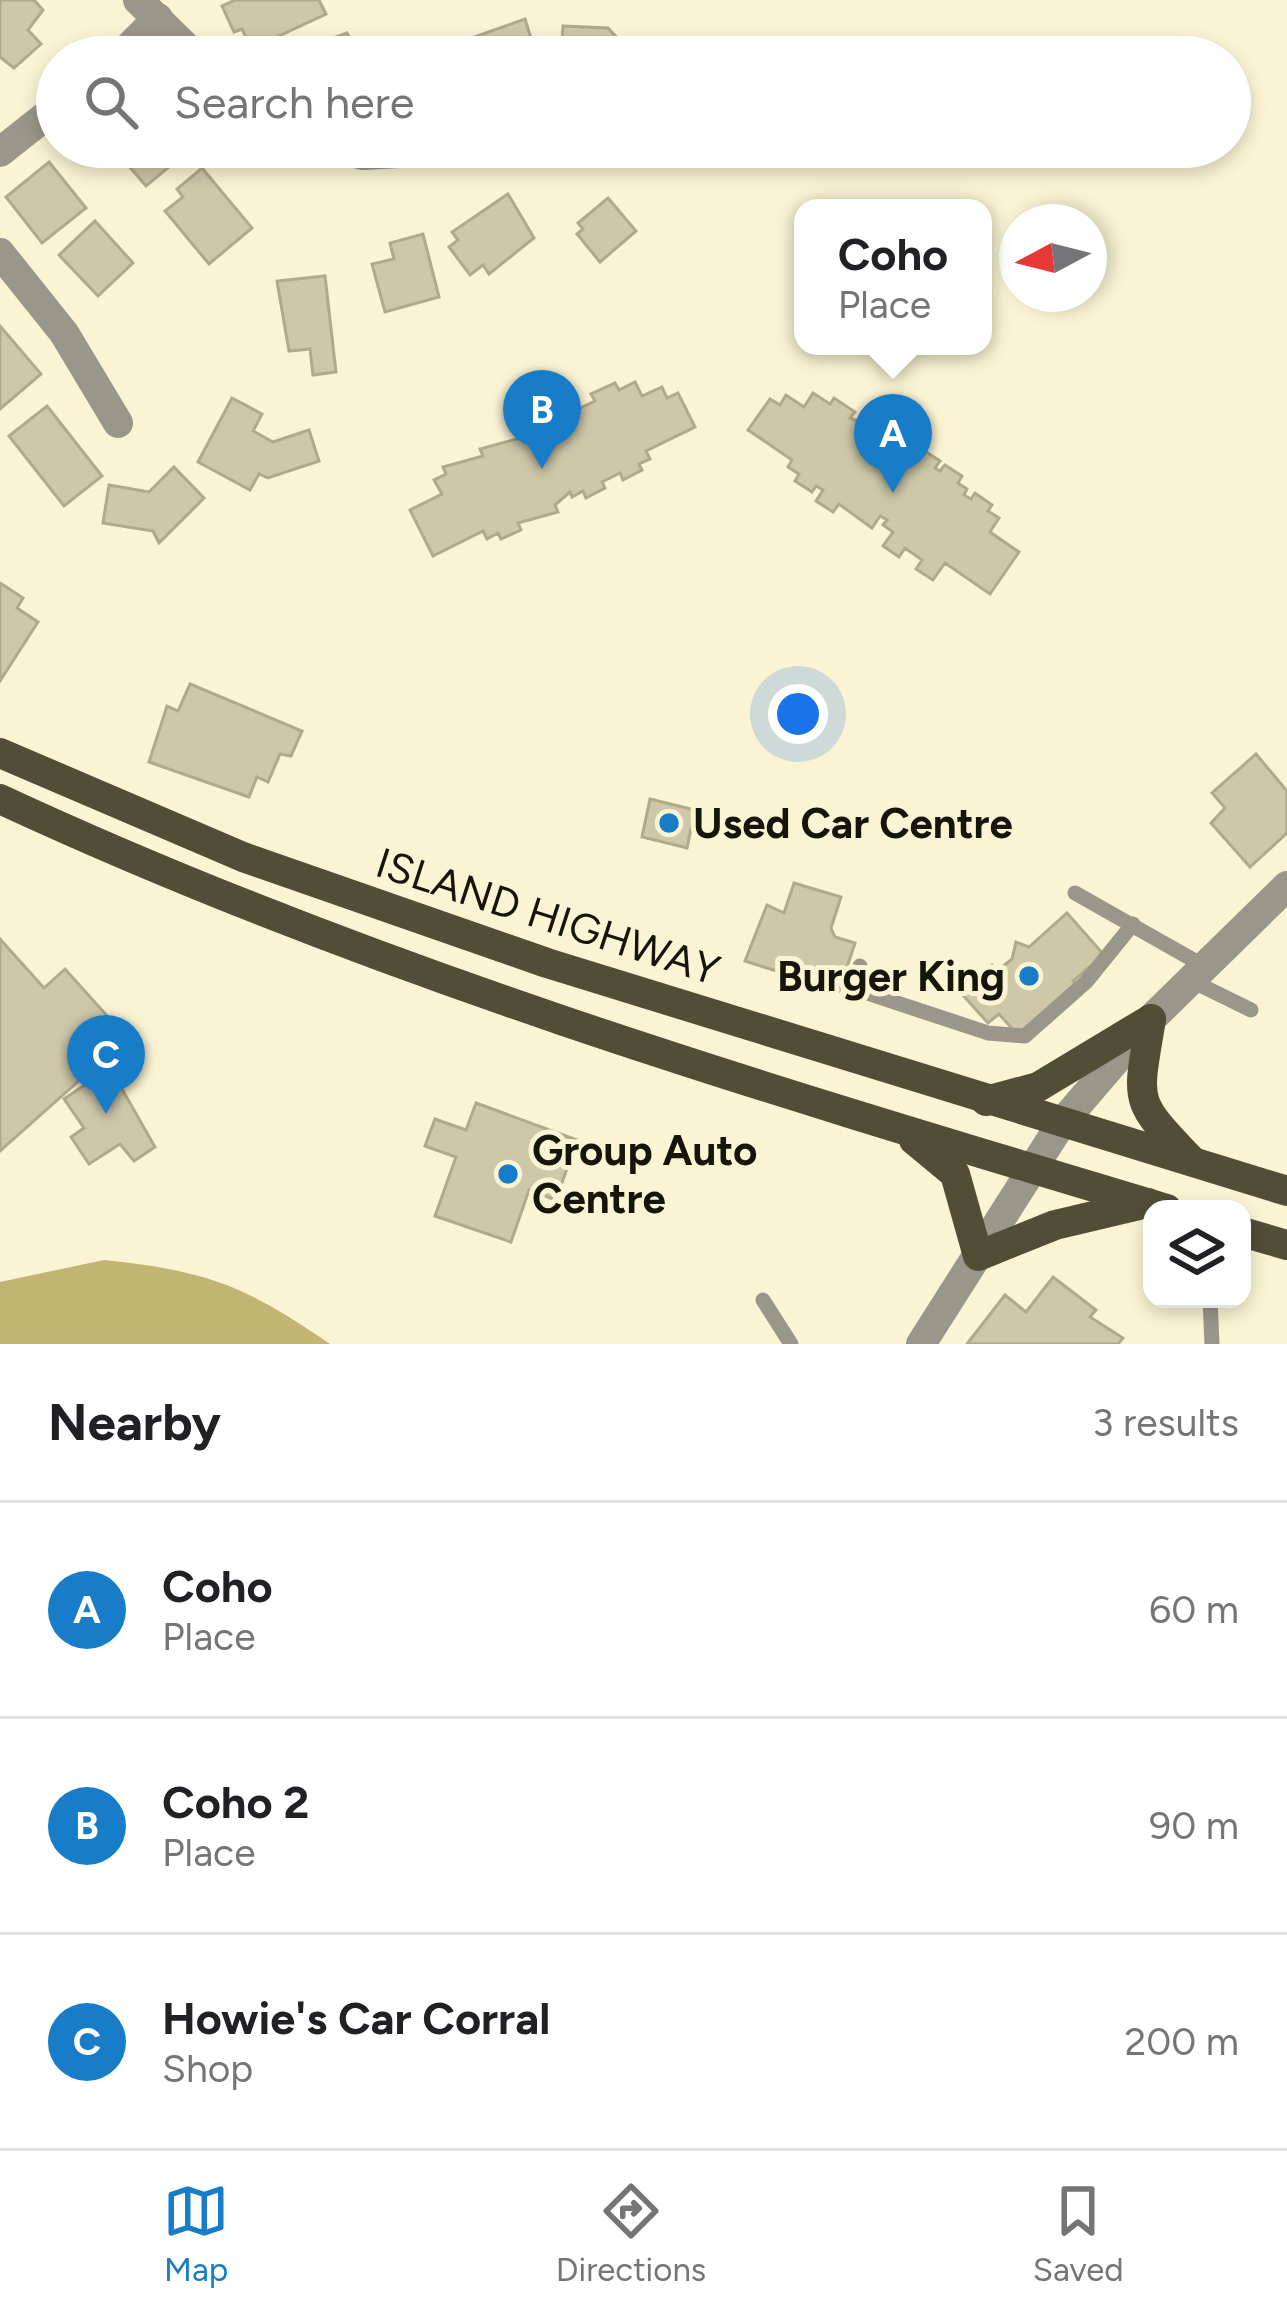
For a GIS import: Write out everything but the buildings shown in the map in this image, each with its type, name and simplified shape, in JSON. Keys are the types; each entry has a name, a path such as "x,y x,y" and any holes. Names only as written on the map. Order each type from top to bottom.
{"main road":[{"name":"ISLAND HIGHWAY","path":"7,756 288,873 548,963 1287,1191"},
{"name":"ISLAND HIGHWAY","path":"0,795 259,910 566,1020 1143,1201"},
{"path":"986,1101 1038,1087 1151,1019"},
{"path":"1151,1019 1141,1080 1144,1110 1196,1165"},
{"path":"900,1128 955,1174 978,1256 1055,1225 1143,1209"},
{"path":"1251,1235 1287,1245"}],"street":[{"path":"132,36 148,9 175,36"},
{"path":"0,152 36,124"},
{"path":"0,253 64,333 118,423"},
{"path":"921,1344 1061,1124 1151,1019 1287,886"}],"lane":[{"path":"0,795 7,756"},
{"path":"1075,893 1133,924 1251,1010"},
{"path":"860,966 855,989 988,1033 1024,1036 1086,982 1133,924"},
{"path":"763,1300 791,1344"},
{"path":"1211,1308 1213,1344"}],"shaded area":[{"path":"104,1260 171,1269 224,1284 330,1344 0,1344 0,1282"}],"place":[{"name":"Coho 2","path":"542,469"},
{"name":"Coho","path":"893,493"},
{"name":"Used Car Centre","path":"669,823"},
{"name":"Burger King","path":"1029,976"},
{"name":"Howie's Car Corral","path":"106,1114"},
{"name":"Group Auto Centre","path":"508,1174"}]}
